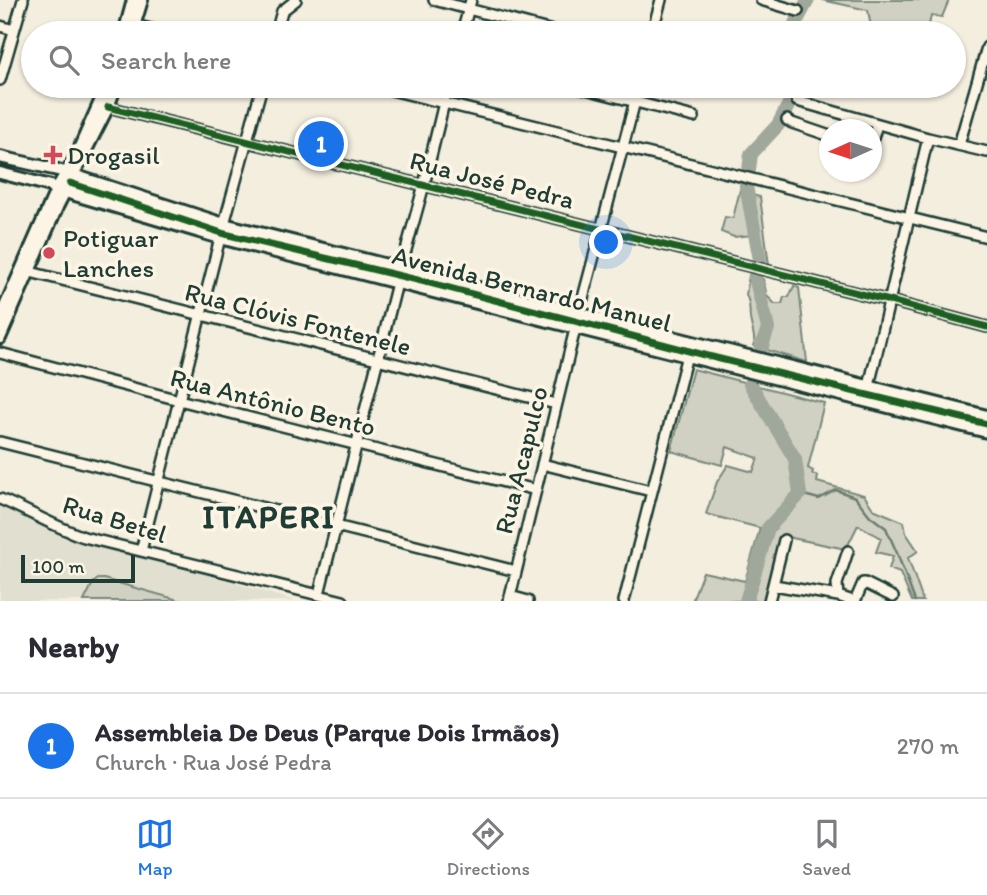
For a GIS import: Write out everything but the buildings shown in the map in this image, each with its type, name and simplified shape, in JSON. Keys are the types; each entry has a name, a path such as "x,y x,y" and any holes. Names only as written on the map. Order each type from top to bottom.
{"main road":[{"path":"127,21 133,0"},
{"path":"135,21 142,0"},
{"path":"70,174 102,98"},
{"path":"0,318 61,190 111,98"},
{"name":"Avenida Bernardo Manuel","path":"0,157 70,174 224,224 984,415"},
{"name":"Avenida Bernardo Manuel","path":"0,173 220,238 982,431"},
{"path":"0,338 30,272 61,190"},
{"path":"605,336 611,330 609,321"},
{"path":"636,343 634,336 639,328"},
{"path":"982,431 984,415"}],"street":[{"path":"0,80 23,0"},
{"path":"279,21 282,11 296,0"},
{"path":"434,0 470,5 521,21"},
{"path":"655,21 661,0"},
{"path":"761,0 798,11"},
{"path":"0,26 14,30"},
{"path":"958,145 983,77 987,47"},
{"path":"224,224 259,98"},
{"path":"427,98 987,237"},
{"path":"401,268 445,98"},
{"path":"620,98 694,117"},
{"path":"579,313 636,98"},
{"path":"797,101 860,119"},
{"name":"Rua José Pedra","path":"108,107 890,300 987,327"},
{"path":"787,120 819,132"},
{"path":"882,125 987,152"},
{"path":"869,386 928,138"},
{"path":"141,551 220,238"},
{"name":"Rua Clóvis Fontenele","path":"30,272 556,404"},
{"path":"319,594 397,283"},
{"name":"Rua Acapulco","path":"509,599 575,329"},
{"name":"Rua Antônio Bento","path":"0,353 536,490"},
{"path":"624,601 687,355"},
{"path":"0,442 516,571"},
{"path":"542,464 651,491"},
{"name":"Rua Betel","path":"0,499 68,532 103,543 343,601"},
{"path":"769,601 784,540"},
{"path":"838,596 837,584 848,551"},
{"path":"774,584 855,600 865,583 893,597"},
{"path":"509,599 528,601"}],"shaded area":[{"path":"822,0 949,0 942,17 931,16 930,21 870,21 868,10"},
{"path":"741,186 752,188 752,195 760,197 769,265 756,262 752,235 734,237 721,232 725,217 733,218"},
{"path":"749,275 763,279 767,296 775,304 782,304 784,297 789,297 794,286 799,288 807,362 754,346 746,295"},
{"path":"693,369 824,403 808,468 813,471 812,474 818,476 817,482 864,495 873,509 904,522 906,533 918,551 908,558 923,601 912,601 900,573 889,569 893,556 876,552 881,538 858,525 846,549 782,536 763,601 694,601 703,572 745,581 760,528 706,514 717,482 728,465 753,472 758,458 727,447 722,465 671,451"},
{"path":"0,505 72,539 151,558 295,601 0,601"},
{"path":"98,579 104,579 182,601 84,601"}],"waterway":[{"path":"797,21 808,0"},
{"path":"749,170 751,154 778,125 791,98"},
{"path":"746,186 760,260"},
{"path":"755,277 768,328 761,349"},
{"path":"746,601 768,528 800,494 795,459 750,384"},
{"path":"800,494 819,499 836,490 855,497 870,516 886,528 915,601"}],"cycle path":[{"path":"108,107 987,327"},
{"path":"70,183 225,234 987,424"}],"place":[{"name":"Assembleia De Deus (Parque Dois Irmãos)","path":"321,144"},
{"name":"Drogasil","path":"53,155"},
{"name":"Potiguar Lanches","path":"49,253"}],"district":[{"name":"ITAPERI","path":"269,516"}]}
